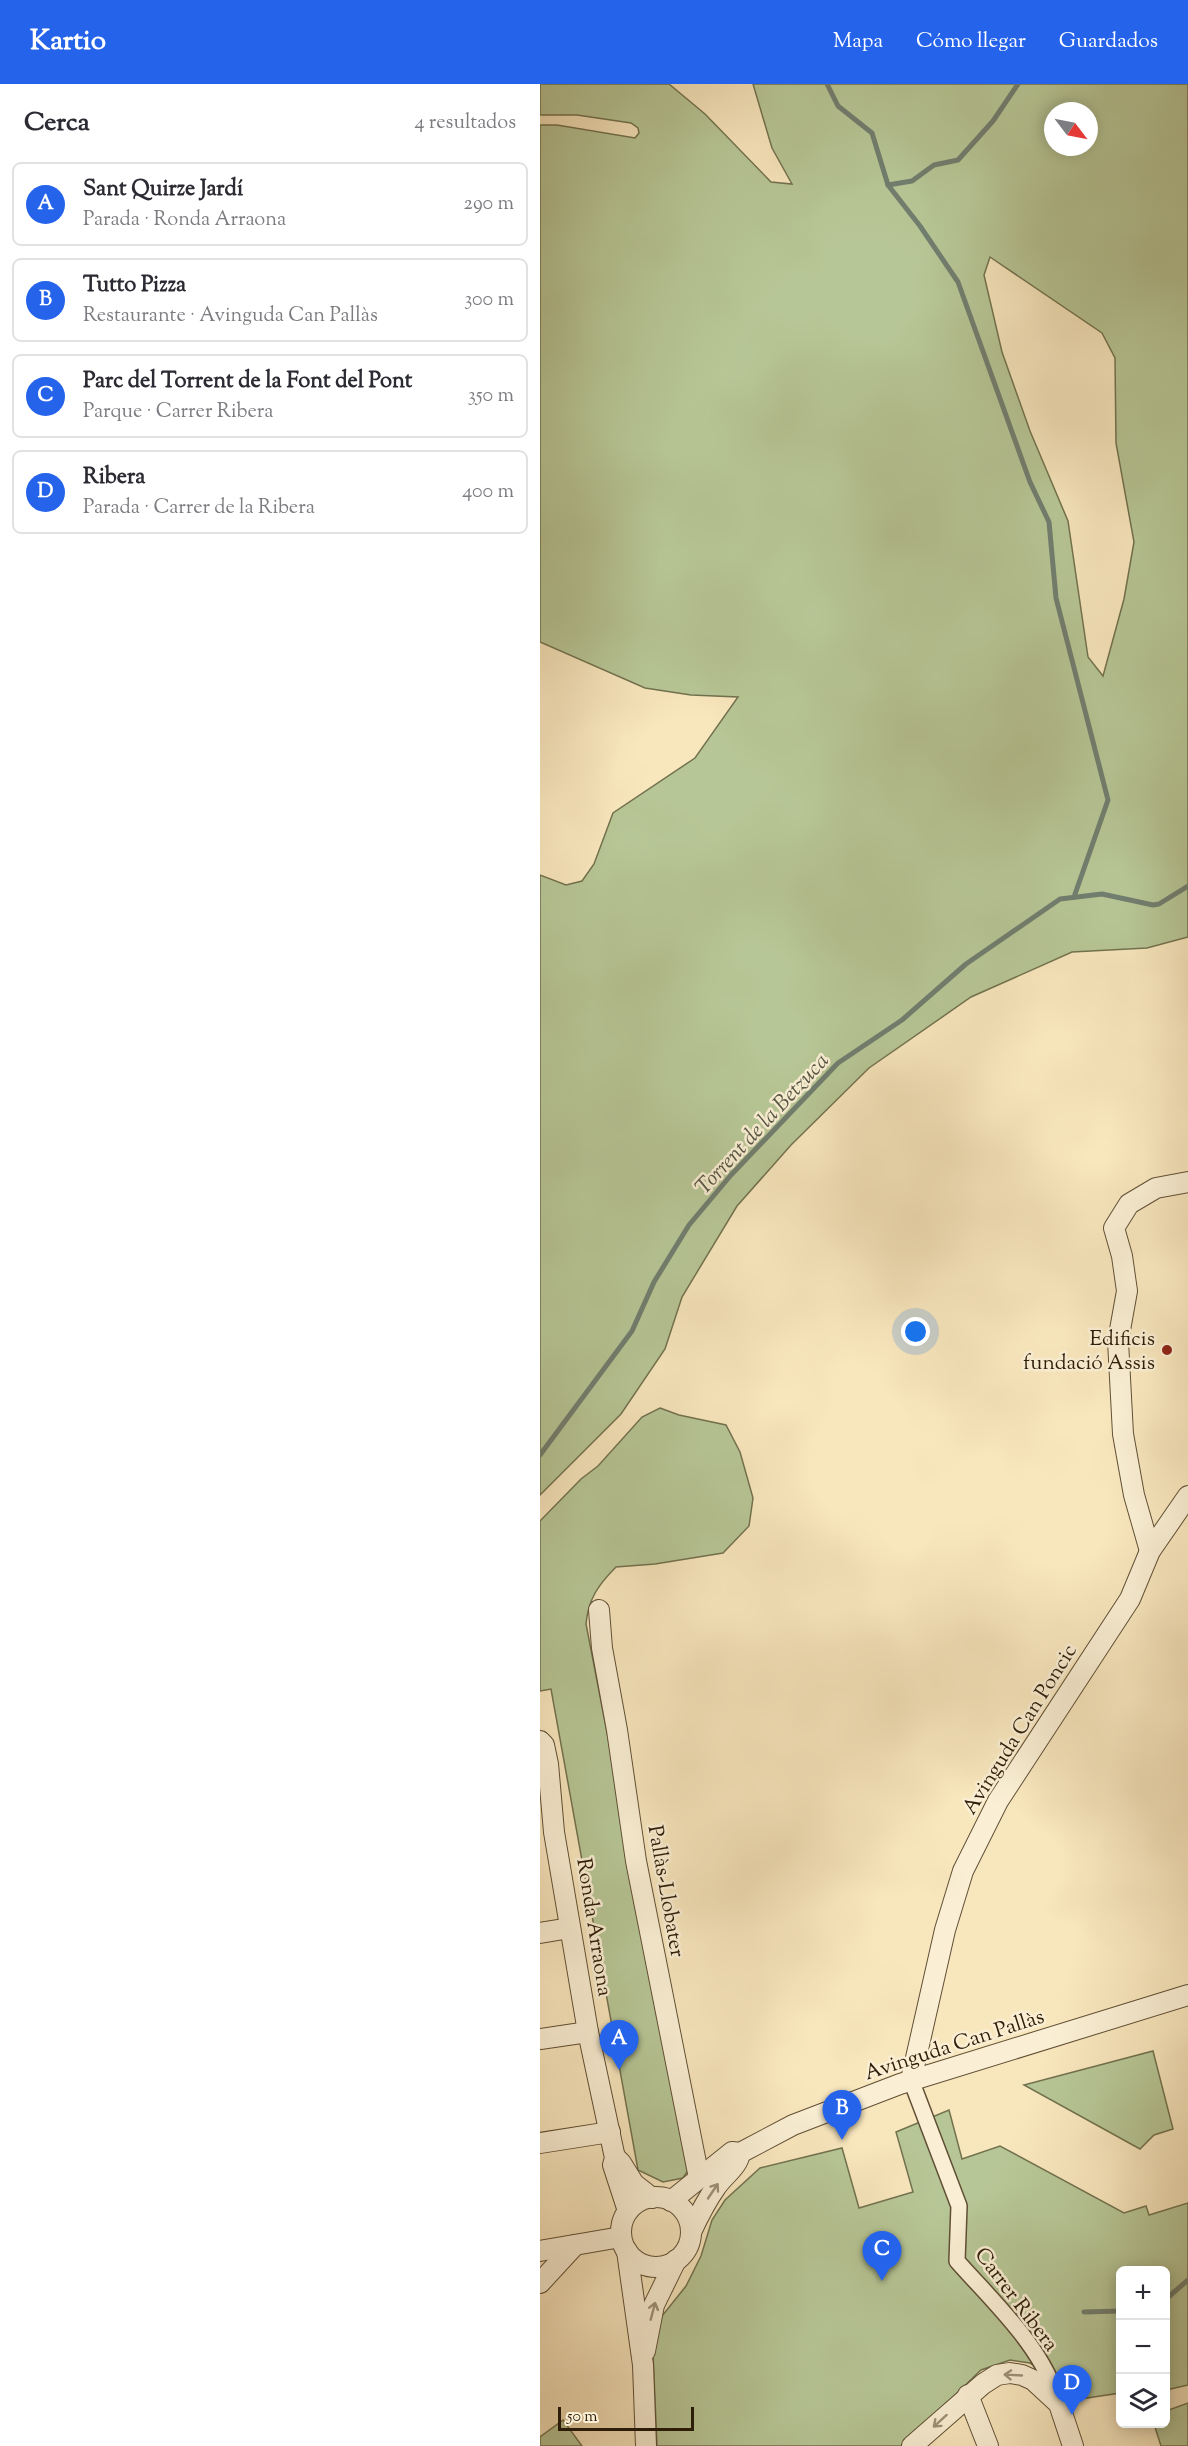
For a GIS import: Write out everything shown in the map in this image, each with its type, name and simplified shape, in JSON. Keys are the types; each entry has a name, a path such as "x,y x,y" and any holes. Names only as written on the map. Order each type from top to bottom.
{"street":[{"path":"1150,1551 1134,1495 1123,1434 1118,1341 1127,1291 1122,1256 1114,1228 1129,1204 1156,1188 1188,1182"},
{"name":"Avinguda Can Poncic","path":"911,2080 945,1930 963,1871 998,1801 1130,1599 1150,1551 1188,1496"},
{"name":"Pallàs-Llobater","path":"599,1610 602,1648 622,1761 638,1872 661,1992 680,2070 699,2178"},
{"name":"Ronda Arraona","path":"540,1741 544,1745 548,1764 547,1833 570,1928 588,2032 615,2158 613,2165 628,2211"},
{"path":"540,1933 570,1928"},
{"name":"Avinguda Can Pallàs","path":"662,2199 699,2178 732,2152 740,2153 793,2125 911,2080 1188,1995"},
{"path":"540,2039 588,2032"},
{"name":"Carrer Ribera","path":"911,2080 959,2205 957,2261 1029,2344 1053,2383 1059,2404"},
{"path":"540,2143 610,2132"},
{"name":"Avinguda Can Pallàs","path":"691,2232 707,2199 728,2171 739,2161 740,2153"},
{"name":"Ronda Arraona","path":"615,2158 621,2163 634,2184 686,2214 691,2232"},
{"path":"646,2446 643,2365 624,2244 624,2218 628,2211 643,2200 662,2199"},
{"path":"643,2365 654,2305 676,2260 687,2248 691,2232"},
{"path":"624,2244 638,2262 653,2267 661,2267 676,2260"},
{"path":"540,2251 575,2245 624,2244"},
{"path":"540,2283 575,2245"},
{"path":"912,2446 968,2395 997,2375 1010,2373 1033,2380 1059,2404 1073,2446"},
{"path":"968,2395 988,2446"}],"green space":[{"path":"540,84 669,84 705,114 771,182 792,184 772,148 753,84 1188,84 1188,937 1147,948 1072,952 971,997 869,1068 791,1145 737,1206 682,1297 665,1349 621,1414 540,1495 540,875 566,885 582,881 594,864 613,813 695,758 738,697 691,695 645,688 540,642 540,125 557,125 635,138 639,133 638,128 631,123 577,115 540,115","holes":["990,257 1102,333 1115,358 1116,443 1134,542 1124,599 1103,676 1088,657 1068,521 1030,431 1002,352 984,275"]},
{"path":"660,1408 679,1415 726,1425 740,1452 753,1498 749,1526 723,1553 655,1564 616,1567 595,1592 587,1615 586,1624 691,2166 683,2178 663,2182 638,2170 551,1689 540,1691 540,1521 581,1479 598,1466 642,1417"},
{"path":"1153,2051 1173,2129 1154,2135 1140,2149 1024,2085"},
{"path":"949,2110 962,2159 1000,2146 1124,2213 1146,2206 1149,2215 1188,2203 1188,2385 1170,2389 1170,2266 1116,2266 1116,2394 1074,2400 1047,2374 1030,2363 1010,2360 981,2370 903,2446 657,2446 653,2353 662,2316 686,2286 701,2256 712,2220 725,2200 760,2168 842,2148 859,2208 913,2192 896,2132"},
{"path":"1188,2403 1188,2446 1161,2446 1155,2428 1170,2428 1170,2410"},
{"path":"563,2420 582,2446 540,2446 540,2437"}],"waterway":[{"path":"827,84 838,106 872,133 888,185 920,226 958,282 1030,482 1049,522 1056,598 1108,800 1074,897"},
{"path":"888,185 912,181 934,165 958,160 993,121 1018,84"},
{"name":"Torrent de la Betzuca","path":"540,1455 632,1331 654,1282 689,1225 731,1175 838,1063 902,1020 966,964 1060,899 1102,894 1153,905 1159,904 1188,886"},
{"path":"1170,2296 1188,2280"},
{"path":"1084,2312 1116,2311"}],"place":[{"name":"Edificis fundació Assis","path":"1167,1350"},
{"name":"Sant Quirze Jardí","path":"619,2070"},
{"name":"Tutto Pizza","path":"842,2140"},
{"name":"Parc del Torrent de la Font del Pont","path":"882,2281"},
{"name":"Ribera","path":"1072,2415"}]}
